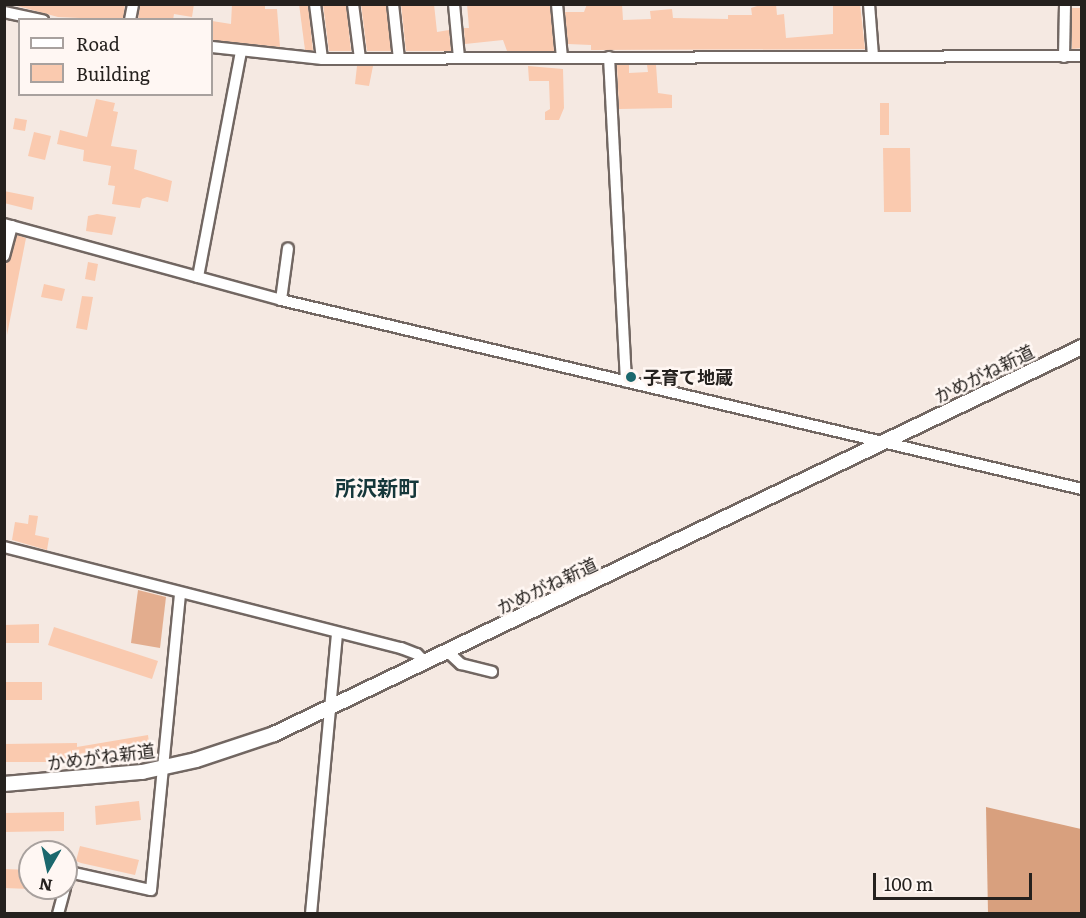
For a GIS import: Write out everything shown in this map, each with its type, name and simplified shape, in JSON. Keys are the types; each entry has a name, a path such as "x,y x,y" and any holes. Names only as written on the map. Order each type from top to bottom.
{"street":[{"path":"315,4 322,59"},
{"path":"353,4 360,59"},
{"path":"393,4 399,59"},
{"path":"454,4 459,58"},
{"path":"557,4 562,58"},
{"path":"869,4 873,56"},
{"path":"1064,57 1065,4"},
{"path":"4,12 33,18"},
{"path":"213,47 322,59 1082,56"},
{"path":"198,277 241,52"},
{"path":"609,57 626,382"},
{"path":"4,256 8,225 281,300 882,444 1082,489"},
{"path":"281,300 288,248"},
{"name":"かめがね新道","path":"4,783 110,777 163,768 252,743 329,710 1082,347"},
{"path":"4,547 180,595 401,648 417,654 426,663"},
{"path":"78,874 151,890 180,595"},
{"path":"311,914 337,633"},
{"path":"448,652 461,664 492,672"}],"shaded area":[{"path":"138,590 166,597 160,648 131,643"},
{"path":"986,807 1081,829 1081,913 988,913"}],"building":[{"path":"10,4 125,4 123,18 58,17"},
{"path":"140,4 194,4 192,17 174,14 173,18 138,18"},
{"path":"232,4 265,4 265,9 277,9 280,47 213,40 213,21 231,24"},
{"path":"299,4 308,4 313,51 305,50"},
{"path":"323,4 346,4 351,51 329,51"},
{"path":"361,4 386,4 391,51 367,51"},
{"path":"401,4 434,4 437,32 449,30 451,51 406,51"},
{"path":"467,4 550,4 554,51 507,51 503,40 465,44 464,28 469,28"},
{"path":"587,4 622,4 623,20 651,19 650,11 672,9 673,18 728,19 728,15 752,15 751,8 776,4 777,15 784,14 786,38 833,34 833,4 860,4 865,49 591,50 591,45 568,44 565,12 584,12"},
{"path":"1072,8 1082,8 1082,48 1072,49"},
{"path":"617,65 629,65 629,73 648,72 647,65 656,65 658,93 672,95 672,108 619,109"},
{"path":"357,66 373,66 369,86 355,84"},
{"path":"528,66 563,69 564,108 559,120 545,120 545,112 550,109 549,81 529,81"},
{"path":"96,99 115,103 113,111 118,112 111,146 137,150 134,169 172,181 168,202 147,197 142,199 140,208 112,204 115,186 108,185 111,166 83,161 84,150 57,144 60,130 87,137"},
{"path":"880,103 889,103 889,135 880,135"},
{"path":"15,118 27,120 25,131 13,129"},
{"path":"34,132 51,136 45,160 28,156"},
{"path":"883,148 910,148 911,212 884,212"},
{"path":"4,191 34,197 32,210 4,203"},
{"path":"97,214 116,217 112,235 86,231 88,216"},
{"path":"17,235 26,238 7,335 4,270"},
{"path":"88,262 98,264 95,281 85,279"},
{"path":"44,284 65,289 62,301 41,297"},
{"path":"82,296 93,297 87,330 76,328"},
{"path":"29,515 38,516 35,535 49,538 47,550 12,540 15,522 28,524"},
{"path":"39,624 39,643 4,643 4,625"},
{"path":"54,627 158,661 152,679 48,645"},
{"path":"4,682 42,682 42,700 4,700"},
{"path":"148,735 150,750 146,752 80,762 4,762 4,744 77,743 77,747"},
{"path":"139,801 141,820 96,825 95,806"},
{"path":"64,812 64,831 4,832 4,813"},
{"path":"80,846 139,860 135,875 81,863 78,862"},
{"path":"4,869 18,870 18,889 4,888"}],"place":[{"name":"子育て地蔵","path":"631,377"}],"district":[{"name":"所沢新町","path":"377,487"}]}
